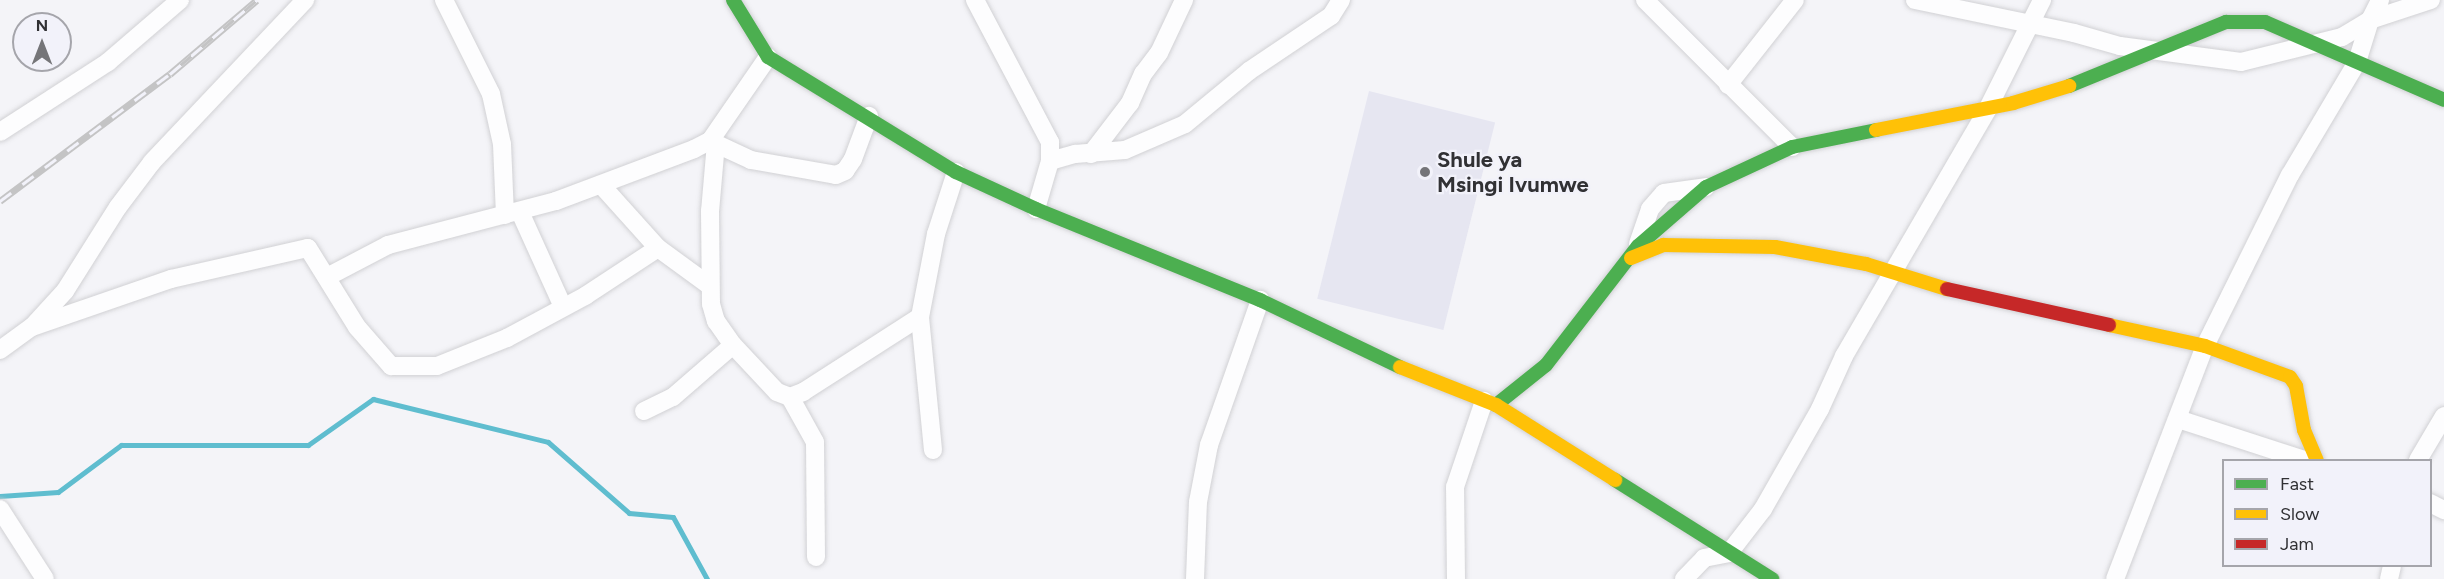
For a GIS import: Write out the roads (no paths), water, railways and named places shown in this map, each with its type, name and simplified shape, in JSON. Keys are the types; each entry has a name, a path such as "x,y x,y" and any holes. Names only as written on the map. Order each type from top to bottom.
{"street":[{"path":"0,132 108,63 180,0"},
{"path":"0,351 32,327 65,291 118,207 152,162 305,0"},
{"path":"444,0 491,94 502,144 512,214 563,307"},
{"path":"733,0 768,57 869,116 956,172 1036,209 1260,300 1412,373 1490,403 1622,482 1772,579"},
{"path":"975,0 1050,142 1050,161 1036,209"},
{"path":"1091,154 1130,103 1143,74 1159,53 1184,0"},
{"path":"1050,161 1125,150 1185,124 1249,71 1331,16 1341,0"},
{"path":"1645,0 1792,147"},
{"path":"1728,85 1795,0"},
{"path":"1915,0 2154,52 2241,62 2317,46 2370,20 2431,0"},
{"path":"1684,579 1704,558 1730,553 1763,509 1893,271 1987,110 2027,25 2042,0"},
{"path":"2115,579 2205,346 2290,175 2357,63 2370,20 2380,0"},
{"path":"1456,579 1455,487 1490,403 1546,365 1633,252 1650,209 1664,193 1706,187 1792,147 1987,110 2093,78 2208,27 2249,20 2265,22 2444,100"},
{"path":"768,57 713,142 710,286 716,321 733,345 777,392 790,396 803,392 920,317"},
{"path":"327,277 388,245 512,214 603,187 713,142 751,160 836,174 845,171 853,159 869,116"},
{"path":"933,450 920,317 936,234 956,172"},
{"path":"603,187 658,248 710,286"},
{"path":"1633,252 1663,245 1708,243 1775,247 1893,271 1953,291 2205,346 2290,377 2296,386 2304,430 2317,459"},
{"path":"32,327 171,279 296,250 311,250 375,351 392,366 412,369 472,354 563,307 658,248"},
{"path":"1195,579 1198,502 1209,445 1260,300"},
{"path":"644,411 673,396 733,345"},
{"path":"790,396 815,442 816,557"},
{"path":"2419,459 2444,416"},
{"path":"2178,419 2301,459"},
{"path":"0,509 45,579"}],"waterway":[{"path":"0,496 58,492 121,445 308,445 373,399 548,442 629,513 673,517 707,579"}],"railway":[{"path":"0,201 170,74 257,0"}],"place":[{"name":"Shule ya Msingi Ivumwe","path":"1425,172"}]}
